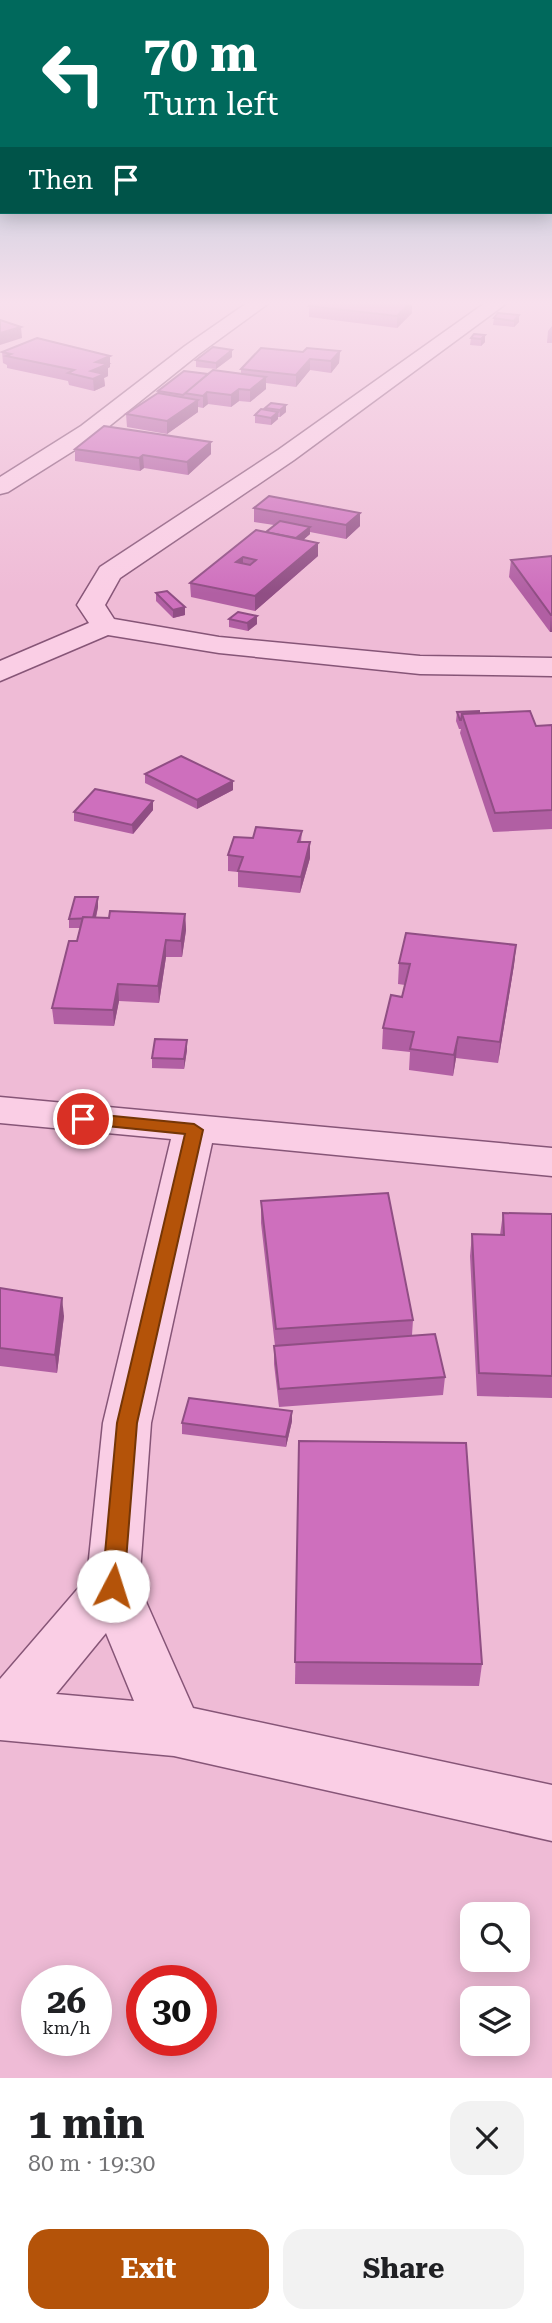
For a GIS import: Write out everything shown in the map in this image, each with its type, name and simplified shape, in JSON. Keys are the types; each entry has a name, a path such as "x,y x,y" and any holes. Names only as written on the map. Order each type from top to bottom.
{"street":[{"path":"0,486 89,431 128,400"},
{"path":"105,626 91,605 109,573 286,455 363,400"},
{"path":"0,672 105,626 219,645 420,665 552,667"},
{"path":"0,1110 552,1162"},
{"path":"174,1730 113,1586 127,1423 194,1130"},
{"path":"2,1715 113,1586"},
{"path":"2,1715 174,1730 552,1813"}],"building":[{"path":"147,400 198,400 167,421 126,414"},
{"path":"271,403 286,405 280,410 265,408"},
{"path":"261,409 278,412 271,418 255,415"},
{"path":"104,426 211,442 187,462 75,449"},
{"path":"269,496 360,513 346,525 254,508"},
{"path":"280,521 310,527 296,538 266,532"},
{"path":"256,530 318,543 255,596 190,583","holes":["243,557 256,560 250,565 236,562"]},
{"path":"552,556 552,615 551,615 511,560"},
{"path":"167,591 185,607 173,610 156,593"},
{"path":"238,612 257,616 247,623 229,619"},
{"path":"479,711 462,714 461,720 457,712"},
{"path":"530,711 536,726 552,725 552,810 495,813 462,714"},
{"path":"181,756 233,781 197,800 145,774"},
{"path":"95,789 153,801 132,825 74,812"},
{"path":"256,827 302,831 298,842 310,842 301,877 238,871 243,857 228,855 234,837 253,838"},
{"path":"75,897 98,897 93,918 69,919"},
{"path":"110,911 185,914 181,941 166,940 158,986 118,984 113,1010 52,1008 69,941 77,941 83,917 109,918"},
{"path":"406,933 516,945 500,1042 458,1037 454,1055 410,1049 414,1032 383,1028 391,995 402,997 410,964 399,963"},
{"path":"155,1039 187,1040 184,1059 152,1058"},
{"path":"388,1193 413,1320 276,1329 261,1201"},
{"path":"503,1213 552,1214 552,1376 479,1373 472,1234 504,1235"},
{"path":"0,1288 62,1298 55,1355 0,1348"},
{"path":"435,1334 445,1377 279,1389 274,1346"},
{"path":"189,1398 292,1411 286,1437 182,1423"},
{"path":"299,1441 466,1443 482,1664 295,1662"}],"route":[{"path":"83,1119 194,1130 127,1423 113,1586"}]}
